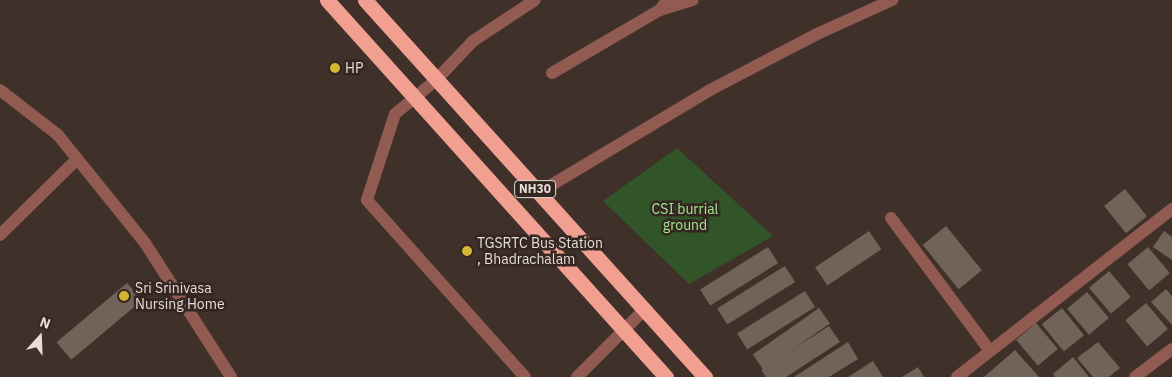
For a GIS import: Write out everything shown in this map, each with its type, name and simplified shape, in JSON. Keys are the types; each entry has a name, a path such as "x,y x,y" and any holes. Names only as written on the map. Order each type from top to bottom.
{"highway":[{"name":"NH30","path":"327,0 666,377"},
{"name":"NH30","path":"365,0 705,377"}],"street":[{"path":"525,377 367,200 395,114 436,80 472,41 535,0"},
{"path":"552,73 663,5 692,0"},
{"path":"538,193 710,90 815,35 892,0"},
{"path":"0,90 58,135 145,243 231,377"},
{"path":"0,236 77,159"},
{"path":"957,377 1172,209"},
{"path":"891,218 990,351"},
{"path":"577,377 644,310"},
{"path":"1135,377 1172,349"}],"green space":[{"name":"CSI burrial ground","path":"677,148 773,236 689,284 603,201"}],"building":[{"path":"1125,189 1147,216 1126,233 1104,206"},
{"path":"946,226 982,270 959,289 923,245"},
{"path":"869,231 881,249 827,286 815,267"},
{"path":"1164,231 1172,237 1172,260 1153,247"},
{"path":"768,247 778,263 710,306 700,289"},
{"path":"1148,247 1170,273 1149,290 1127,264"},
{"path":"785,266 795,282 727,325 717,308"},
{"path":"1109,271 1131,297 1111,314 1089,288"},
{"path":"127,283 142,301 71,360 57,342"},
{"path":"1166,289 1172,296 1172,325 1151,302"},
{"path":"805,291 815,307 747,350 737,333"},
{"path":"1087,292 1109,318 1089,335 1067,309"},
{"path":"1146,303 1168,329 1147,346 1125,320"},
{"path":"819,308 830,324 764,370 753,354"},
{"path":"1062,308 1084,335 1064,352 1042,324"},
{"path":"1036,323 1058,349 1038,366 1016,340"},
{"path":"829,326 840,342 786,377 766,377 761,370"},
{"path":"848,342 858,359 829,377 794,377"},
{"path":"1098,342 1120,368 1109,377 1093,377 1077,358"},
{"path":"1015,350 1039,377 984,377"},
{"path":"1073,357 1089,377 1055,377 1053,374"},
{"path":"873,361 883,377 848,377"},
{"path":"918,367 924,377 902,377"}],"place":[{"name":"HP","path":"335,68"},
{"name":"TGSRTC Bus Station , Bhadrachalam","path":"467,251"},
{"name":"Sri Srinivasa Nursing Home","path":"124,296"}]}
